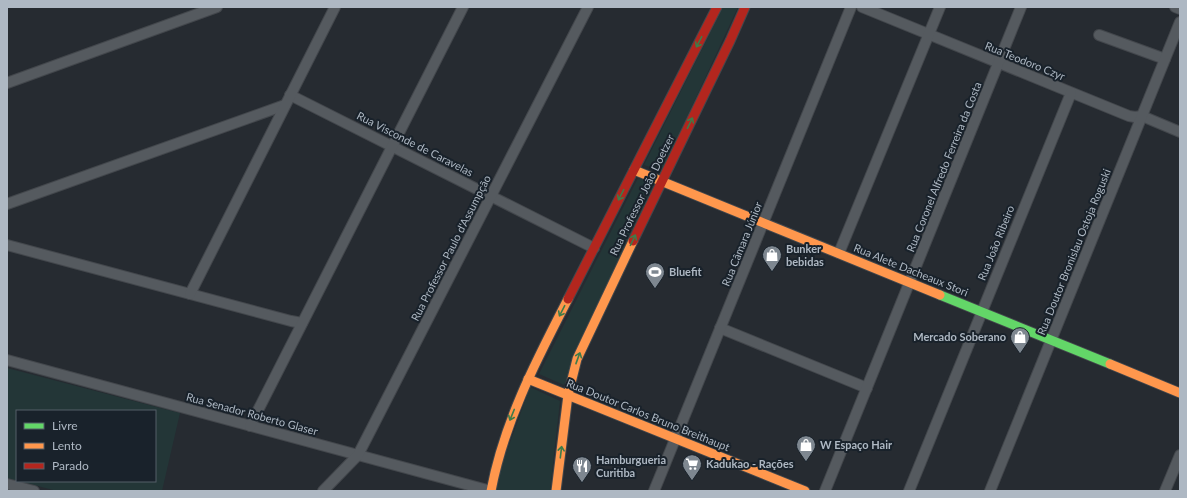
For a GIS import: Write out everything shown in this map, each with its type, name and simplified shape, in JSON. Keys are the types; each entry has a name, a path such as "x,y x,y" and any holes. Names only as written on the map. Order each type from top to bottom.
{"main road":[{"name":"Rua Professor João Doetzer","path":"491,491 497,461 506,432 528,379 716,7"},
{"name":"Rua Professor João Doetzer","path":"556,491 568,395 581,349 730,41 744,7"},
{"name":"Rua Alete Dacheaux Stori","path":"634,170 1180,393"},
{"name":"Rua Doutor Carlos Bruno Breithaupt","path":"528,379 805,491"}],"street":[{"path":"7,83 217,7"},
{"path":"190,294 335,7"},
{"path":"250,426 463,7"},
{"name":"Rua Professor Paulo d'Assumpção","path":"323,491 358,455 588,7"},
{"name":"Rua Câmara Júnior","path":"654,491 851,7"},
{"name":"Rua Teodoro Czyr","path":"862,7 1129,116 1142,116 1180,132"},
{"path":"839,254 940,7"},
{"name":"Rua Coronel Alfredo Ferreira da Costa","path":"825,491 1021,7"},
{"path":"1175,7 1180,9"},
{"name":"Rua Doutor Bronislau Ostoja Roguski","path":"990,491 1180,22"},
{"path":"1099,35 1165,60"},
{"name":"Rua João Ribeiro","path":"908,491 1071,93"},
{"name":"Rua Visconde de Caravelas","path":"290,95 594,248"},
{"path":"7,204 285,105"},
{"path":"7,245 302,323"},
{"path":"720,328 867,388"},
{"name":"Rua Senador Roberto Glaser","path":"7,360 491,491"},
{"path":"1165,491 1180,456"},
{"path":"7,484 34,491"}],"shaded area":[{"path":"723,7 738,7 662,171 644,165"},
{"path":"638,178 654,184 564,385 539,374"},
{"path":"7,368 180,413 162,491 57,491 22,482 156,482 156,410 16,410 16,481 7,478"},
{"path":"530,387 560,401 550,491 496,491 501,467"}],"traffic: fast":[{"path":"940,295 1110,364"}],"traffic: slow":[{"path":"634,170 940,295"},
{"path":"556,491 568,395 577,359 633,241"},
{"path":"491,491 504,441 522,392 568,299"},
{"path":"1110,364 1180,393"},
{"path":"528,379 805,491"}],"traffic: jam":[{"path":"568,299 717,7"},
{"path":"633,241 745,7"}],"place":[{"name":"Bunker bebidas","path":"772,272"},
{"name":"Bluefit","path":"655,289"},
{"name":"Mercado Soberano","path":"1020,354"},
{"name":"W Espaço Hair","path":"806,462"},
{"name":"Kadukao - Rações","path":"692,481"},
{"name":"Hamburgueria Curitiba","path":"582,483"}]}
